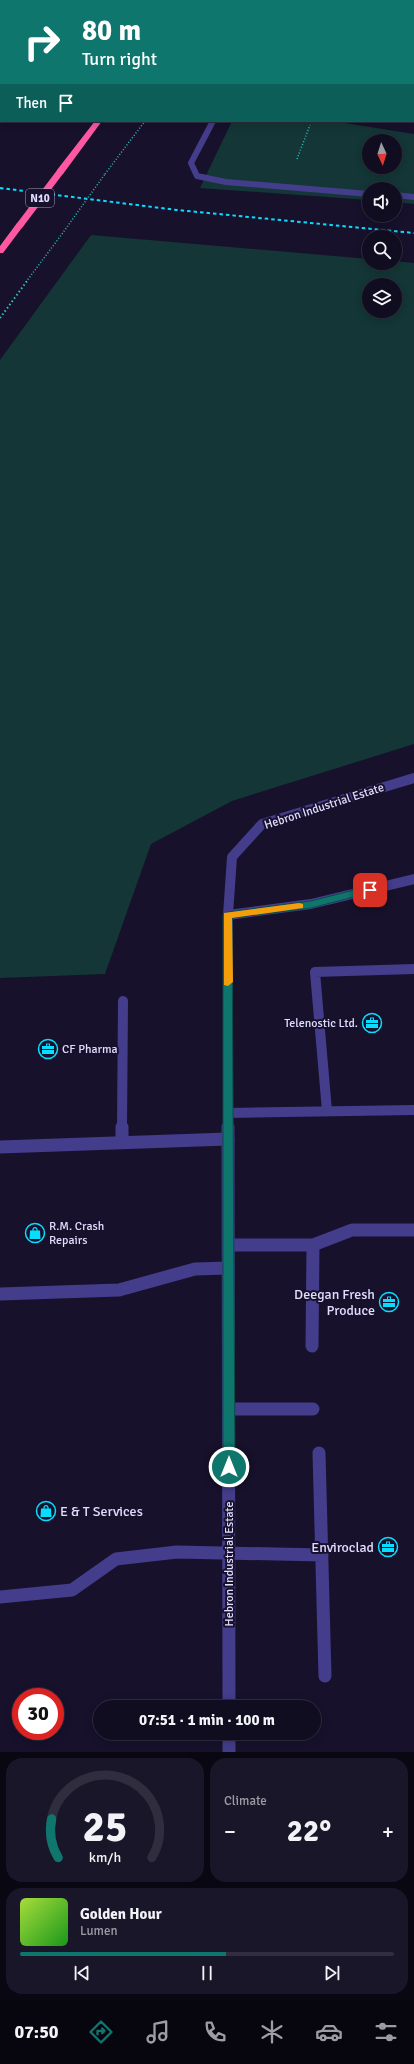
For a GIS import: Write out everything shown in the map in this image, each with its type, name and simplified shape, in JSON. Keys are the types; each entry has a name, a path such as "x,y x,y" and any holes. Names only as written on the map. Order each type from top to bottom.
{"highway":[{"name":"N10","path":"0,251 98,122"}],"street":[{"path":"212,122 191,163 197,176 226,182 362,193"},
{"path":"402,196 414,197"},
{"name":"Hebron Industrial Estate","path":"229,1700 228,915 232,857 262,824 414,778"},
{"path":"228,915 311,904 414,878"},
{"path":"327,1111 315,972 414,970"},
{"path":"122,1142 123,1001"},
{"path":"228,1113 414,1110"},
{"path":"0,1147 228,1139"},
{"path":"228,1245 313,1245 352,1230 414,1230"},
{"path":"312,1346 313,1245"},
{"path":"0,1294 119,1290 195,1269 228,1268"},
{"path":"229,1409 313,1409"},
{"path":"319,1453 325,1676"},
{"path":"0,1597 72,1590 116,1559 177,1552 322,1555"},
{"path":"229,1740 229,1752"}],"path":[{"path":"0,318 143,122"},
{"path":"286,187 310,125"}],"green space":[{"path":"232,122 338,122 414,134 414,204 402,203 402,182 362,182 362,200 200,188"},
{"path":"91,235 362,258 362,270 402,270 402,262 414,263 414,744 232,801 151,844 105,974 0,978 0,360"}],"railway":[{"path":"0,188 177,210 414,233"}],"slow traffic":[{"path":"228,982 228,915 299,906"}],"place":[{"name":"Telenostic Ltd.","path":"372,1023"},
{"name":"CF Pharma","path":"48,1049"},
{"name":"R.M. Crash Repairs","path":"35,1233"},
{"name":"Deegan Fresh Produce","path":"389,1302"},
{"name":"E & T Services","path":"46,1511"},
{"name":"Enviroclad","path":"388,1547"}],"route":[{"path":"229,1467 228,915 311,904 370,890"}]}
